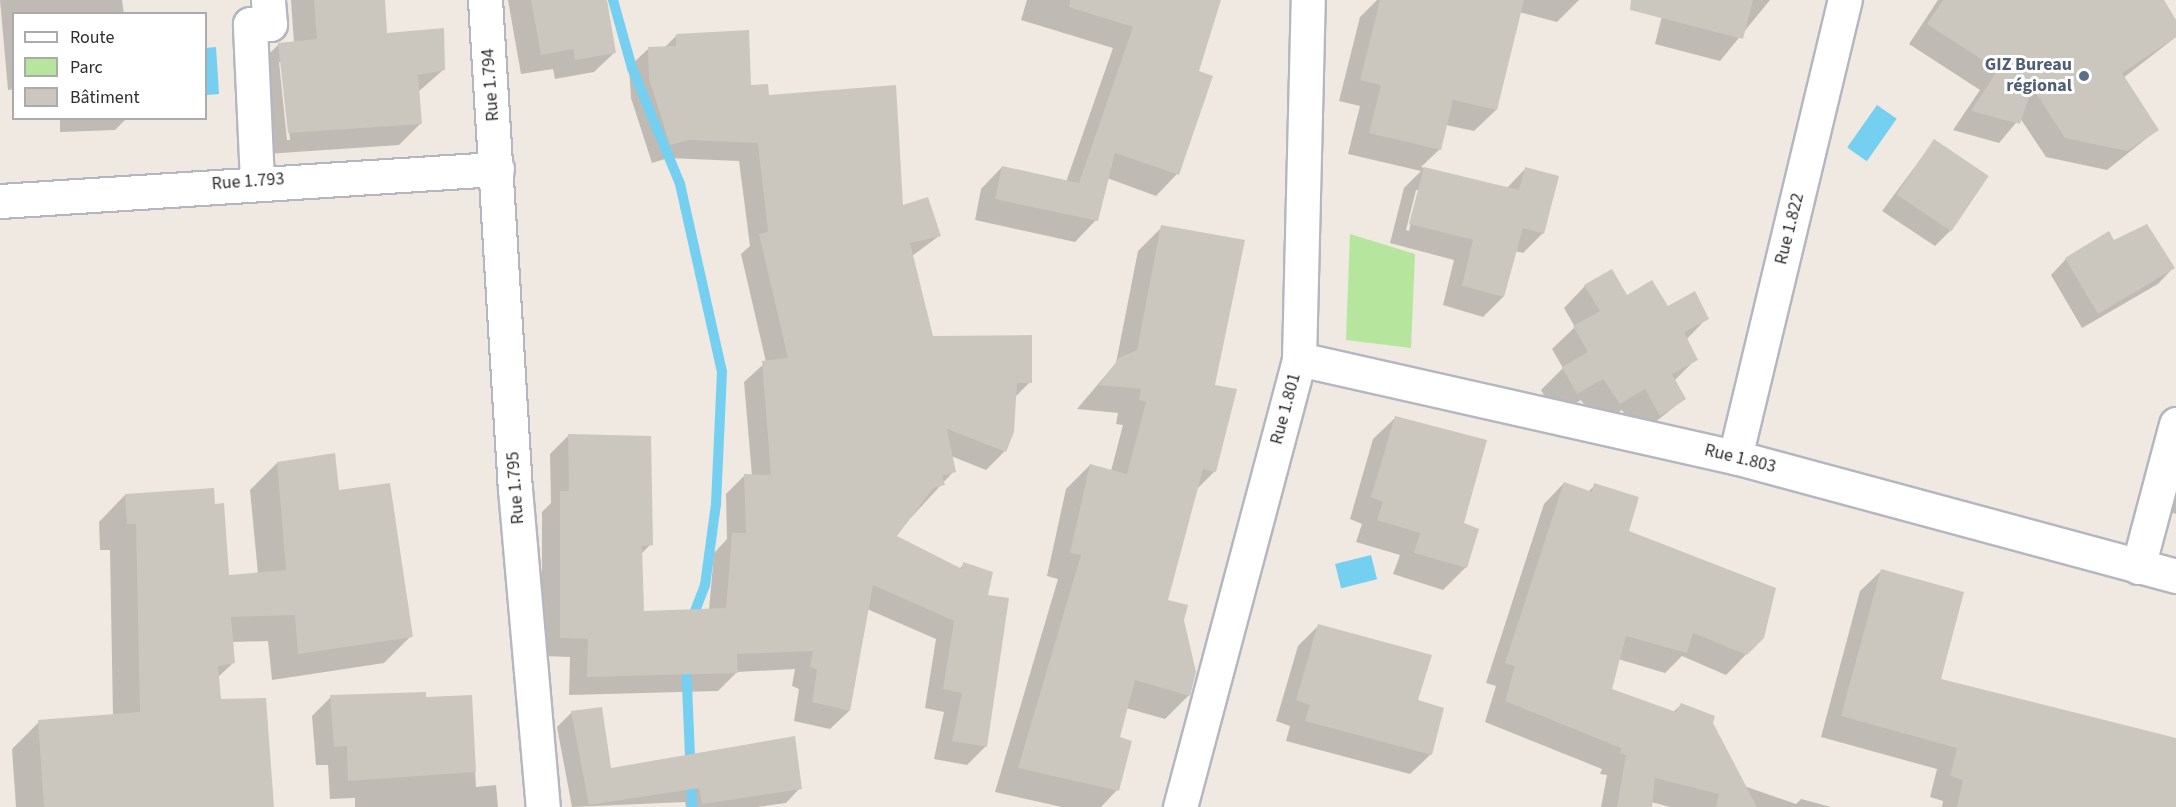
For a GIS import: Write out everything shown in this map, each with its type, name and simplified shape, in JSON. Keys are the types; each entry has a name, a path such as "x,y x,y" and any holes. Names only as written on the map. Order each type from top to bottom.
{"street":[{"path":"257,181 250,24 270,24 268,0"},
{"name":"Rue 1.794","path":"485,0 496,169"},
{"name":"Rue 1.801","path":"1180,807 1299,359 1308,0"},
{"name":"Rue 1.822","path":"1735,457 1845,0"},
{"name":"Rue 1.793","path":"0,201 257,181 496,169"},
{"name":"Rue 1.795","path":"496,169 515,489 543,807"},
{"name":"Rue 1.803","path":"1299,359 1735,457 2176,576"},
{"path":"2138,567 2176,424"}],"green space":[{"path":"1350,234 1415,254 1411,348 1346,340"}],"water":[{"path":"216,47 219,94 207,95 207,48"},
{"path":"1877,105 1897,119 1867,161 1847,148"},
{"path":"1371,555 1377,579 1341,588 1335,564"}],"building":[{"path":"314,0 385,0 387,33 444,28 445,70 418,75 422,124 288,133 278,43 317,39"},
{"path":"531,0 607,0 616,53 575,60 573,49 541,55"},
{"path":"1070,0 1221,0 1199,71 1213,76 1179,175 1115,153 1098,221 995,199 1002,166 1079,183 1133,27 1069,7"},
{"path":"1380,0 1524,0 1497,110 1453,100 1441,150 1369,133 1381,85 1360,80"},
{"path":"1631,0 1753,0 1743,39 1630,10"},
{"path":"1943,0 2164,0 2176,20 2176,37 2122,73 2159,130 2127,151 2065,138 2032,87 2020,124 1971,111 1998,70 1927,24"},
{"path":"749,30 751,85 768,84 769,95 896,85 903,205 928,197 941,236 910,243 933,336 1032,335 1032,383 1017,383 1014,432 1006,452 947,429 956,472 942,476 945,485 933,488 897,536 962,569 963,562 993,572 988,595 1009,598 987,747 952,741 962,693 943,689 954,621 873,585 850,711 812,702 817,670 810,667 813,651 737,654 738,673 587,677 588,639 560,638 560,491 569,491 568,434 651,436 653,545 642,546 644,611 726,608 732,533 746,533 744,474 771,475 762,361 788,358 759,234 768,232 758,143 688,140 670,145 649,79 648,47 676,46 676,34"},
{"path":"1934,139 1989,176 1951,231 1897,195"},
{"path":"1424,167 1519,190 1525,167 1559,176 1544,234 1523,228 1504,297 1462,286 1473,240 1409,224"},
{"path":"2147,224 2175,268 2098,314 2065,258 2109,231 2114,240"},
{"path":"1161,225 1245,240 1215,385 1237,389 1216,472 1203,469 1168,600 1188,605 1184,620 1196,672 1190,696 1135,680 1120,737 1132,741 1119,791 1018,768 1081,555 1070,553 1090,464 1127,474 1146,402 1139,400 1141,389 1099,385 1119,358 1137,350"},
{"path":"1612,269 1627,295 1652,280 1668,306 1695,291 1709,319 1684,332 1698,360 1672,374 1686,399 1660,416 1645,389 1620,404 1603,379 1577,394 1562,367 1588,352 1573,326 1600,311 1584,285"},
{"path":"1395,416 1487,440 1464,523 1479,529 1467,568 1414,553 1420,533 1377,520 1383,502 1371,497"},
{"path":"335,453 339,490 390,483 413,637 298,654 295,615 231,617 235,663 218,666 221,699 266,698 274,807 44,807 38,720 140,712 136,524 127,524 125,494 214,488 215,504 224,503 229,575 286,570 277,462"},
{"path":"1564,482 1592,492 1594,483 1639,497 1629,531 1776,588 1764,638 1747,655 1693,633 1687,653 1626,636 1612,689 1676,712 1681,703 1715,716 1713,723 1757,807 1716,807 1719,794 1655,778 1652,807 1617,807 1626,755 1620,754 1621,748 1505,701 1515,666 1505,663"},
{"path":"1881,569 1964,592 1941,679 2176,738 2176,807 1957,807 1963,780 1950,776 1957,748 1841,716"},
{"path":"1318,624 1432,655 1418,700 1444,708 1432,755 1305,721 1310,705 1296,700"},
{"path":"426,692 426,697 472,695 476,772 348,781 347,746 334,747 330,695"},
{"path":"602,707 611,768 795,736 802,789 702,804 699,788 589,805 571,711"}],"waterway":[{"path":"613,0 632,68 680,184 722,372 716,504 705,585 691,622"},
{"path":"686,661 692,807"}],"place":[{"name":"GIZ Bureau régional","path":"2084,76"}]}
